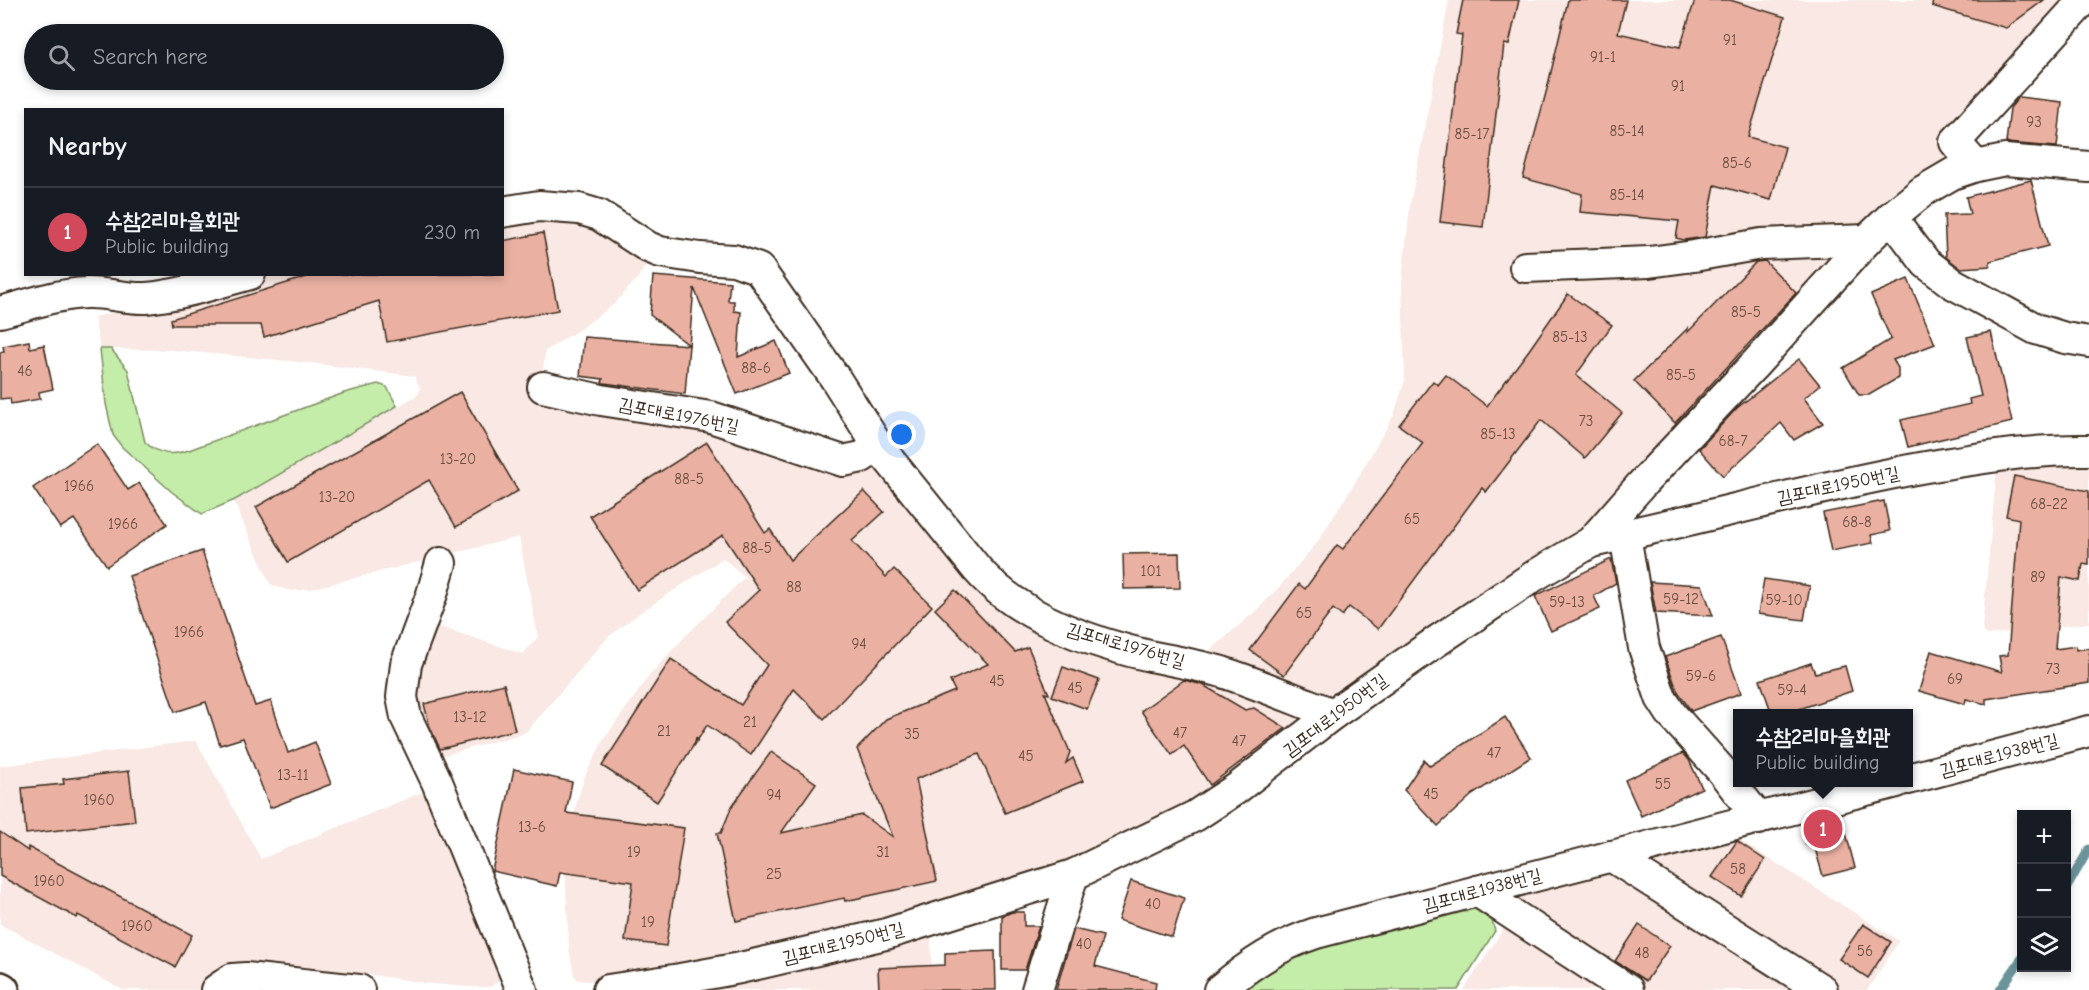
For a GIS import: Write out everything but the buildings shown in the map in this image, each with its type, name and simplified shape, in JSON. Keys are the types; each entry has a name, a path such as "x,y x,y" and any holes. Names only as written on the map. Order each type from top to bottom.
{"lane":[{"path":"1976,166 1955,142 2084,0"},
{"name":"김포대로1950번길","path":"608,990 740,968 886,934 1072,875 1195,816 1236,789 1334,714 1490,604 1591,542 1867,240 1923,191 1952,174 2005,160 2089,167"},
{"name":"김포대로1976번길","path":"504,212 539,206 579,209 599,215 648,247 660,252 734,260 759,269 829,369 878,446 988,582 1030,611 1065,629 1148,655 1223,673 1334,714"},
{"path":"1891,217 1926,263 1945,278 2036,329 2065,338 2089,342"},
{"path":"1525,267 1649,262 1761,244 1867,240"},
{"path":"0,312 88,292 128,298 174,294 242,276"},
{"name":"김포대로1976번길","path":"543,387 601,400 711,417 843,461 862,457 878,446"},
{"name":"김포대로1950번길","path":"1591,542 1895,473 2025,452 2089,450"},
{"path":"1625,535 1644,648 1654,684 1672,715 1733,785"},
{"path":"441,563 406,664 402,697 406,717 437,782 522,990"},
{"name":"김포대로1938번길","path":"1913,778 2089,731"},
{"path":"1734,787 1759,819"},
{"name":"김포대로1938번길","path":"1219,990 1262,958 1294,940 1882,787"},
{"path":"1611,856 1822,990"},
{"path":"1037,990 1072,875"},
{"path":"1477,891 1628,990"},
{"path":"216,990 232,979 246,978 359,990"}],"shaded area":[{"path":"1449,0 2068,0 1940,145 1950,159 1599,519 1331,698 1206,654 1258,609 1316,544 1394,415 1405,380 1402,283 1410,205"},
{"path":"562,213 651,258 637,279 614,304 545,351 540,399 704,425 875,463 980,587 1279,705 1301,720 1211,795 1101,851 962,899 823,937 679,966 589,981 578,980 574,975 569,948 565,864 577,801 585,776 604,739 650,675 745,577 723,558 638,614 607,638 527,731 434,758 416,714 412,684 434,625 523,654 538,637 519,537 310,589 291,591 270,583 234,502 419,394 420,388 414,376 310,363 171,350 100,349 94,317 271,276 504,276 504,219"},
{"path":"2089,459 2089,623 1987,635 1982,629 1997,466"},
{"path":"197,742 261,859 425,791 503,974 500,980 490,987 467,987 256,964 209,977 197,990 123,990 0,924 0,766"},
{"path":"1730,834 1899,941 1867,990 1464,990 1504,928 1499,924 1495,915 1474,898"},
{"path":"931,929 932,990 661,990"}],"green space":[{"path":"100,349 111,349 128,370 145,442 160,452 176,453 189,450 344,393 378,384 387,387 397,406 235,500 202,514 172,492 122,447 113,435 106,404"},
{"path":"1473,907 1492,921 1495,931 1458,990 1232,990 1285,953"}],"waterway":[{"path":"2071,880 2089,849"},
{"path":"2000,990 2017,965"}],"place":[{"name":"수참2리마을회관","path":"1823,829"}]}
